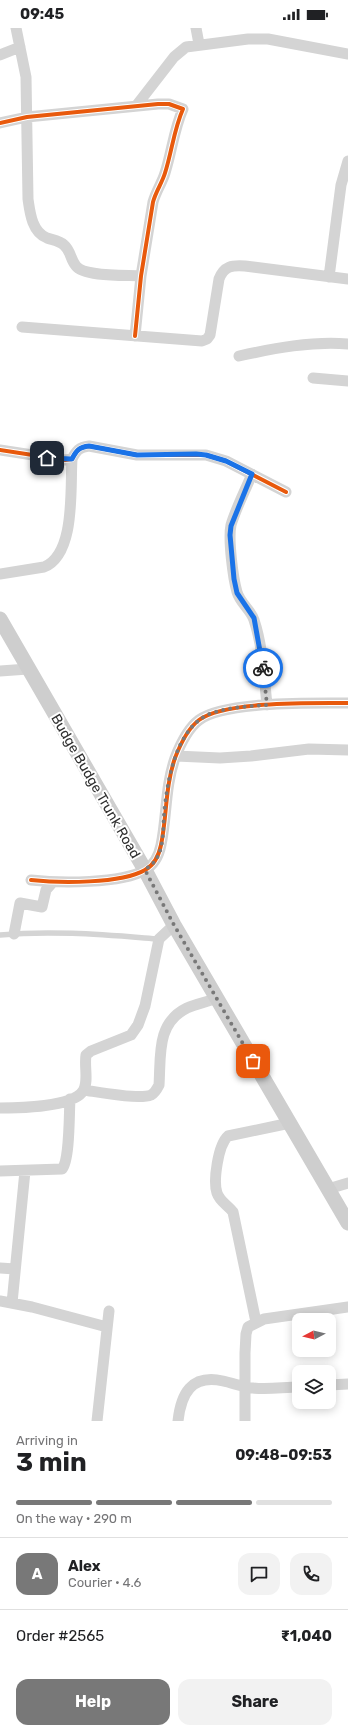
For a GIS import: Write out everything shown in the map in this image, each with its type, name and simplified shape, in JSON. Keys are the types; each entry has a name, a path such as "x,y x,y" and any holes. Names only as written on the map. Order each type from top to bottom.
{"main road":[{"name":"Budge Budge Trunk Road","path":"0,620 145,870 174,925 348,1223"}],"street":[{"path":"16,28 26,77 28,199 31,217 38,232 45,238 63,244 69,249 76,267 81,271 89,273 141,276"},
{"path":"196,28 199,44"},
{"path":"136,106 174,57 186,47 199,44 248,39 268,39 348,54"},
{"path":"0,55 20,47"},
{"path":"0,123 27,117 136,106 169,104 183,109 176,124 165,175 156,191 153,202 141,276 135,336"},
{"path":"329,277 341,185 348,161"},
{"path":"22,326 202,341 207,339 210,334 219,279 222,272 226,268 233,265 348,279"},
{"path":"239,356 282,347 348,344"},
{"path":"313,378 348,381"},
{"path":"0,574 44,567 51,564 57,558 69,522 72,459 76,451 82,447 89,446 137,455 196,454 226,461 286,492"},
{"path":"0,450 47,458 72,459"},
{"path":"252,474 231,526 230,535 234,579 237,593 254,618 261,654 267,705"},
{"path":"0,671 28,669"},
{"path":"31,880 53,882 112,879 145,870 155,861 161,846 166,793 181,742 198,721 214,712 252,706 348,703"},
{"path":"176,756 220,758 309,750 348,750"},
{"path":"14,934 20,904 42,907 46,890 53,882"},
{"path":"0,1108 46,1105 79,1096 84,1090 86,1055 92,1050 131,1035 138,1025 145,1006 159,939 174,925"},
{"path":"84,1090 140,1096 151,1095 156,1091 159,1085 162,1041 164,1029 169,1021 177,1014 188,1008 217,998"},
{"path":"0,1171 58,1170 65,1166 70,1099"},
{"path":"256,1322 233,1212 222,1202 217,1193 218,1156 220,1147 228,1136 290,1123"},
{"path":"12,1303 21,1225 25,1171"},
{"path":"328,1189 348,1183"},
{"path":"0,1268 15,1269"},
{"path":"0,1301 32,1307 107,1328"},
{"path":"245,1421 246,1334 248,1327 264,1319 348,1307"},
{"path":"97,1421 109,1311"},
{"path":"178,1421 182,1400 187,1390 193,1384 198,1382 221,1380 257,1389 292,1386"},
{"path":"336,1385 348,1384"}],"lane":[{"path":"0,935 62,933 159,939"}],"cycle path":[{"path":"0,123 27,117 158,104 169,104 183,109 177,124 165,173 153,202 141,276 135,336"},
{"path":"0,450 65,460 72,459 78,450 89,446 137,455 206,455 226,461 286,492"},
{"path":"31,880 57,882 106,880 134,875 145,870 151,865 157,856 161,845 169,780 175,758 187,733 199,720 211,714 228,709 248,706 293,703 348,703"}],"way so far":[{"path":"253,1061 174,925 145,870 155,861 161,846 166,793 181,742 198,721 214,712 267,705 263,668"}],"route":[{"path":"47,458 65,460 72,459 76,451 82,447 89,446 123,454 151,456 196,454 206,455 226,461 252,474 231,526 230,535 234,579 237,593 254,618 263,668"}]}
